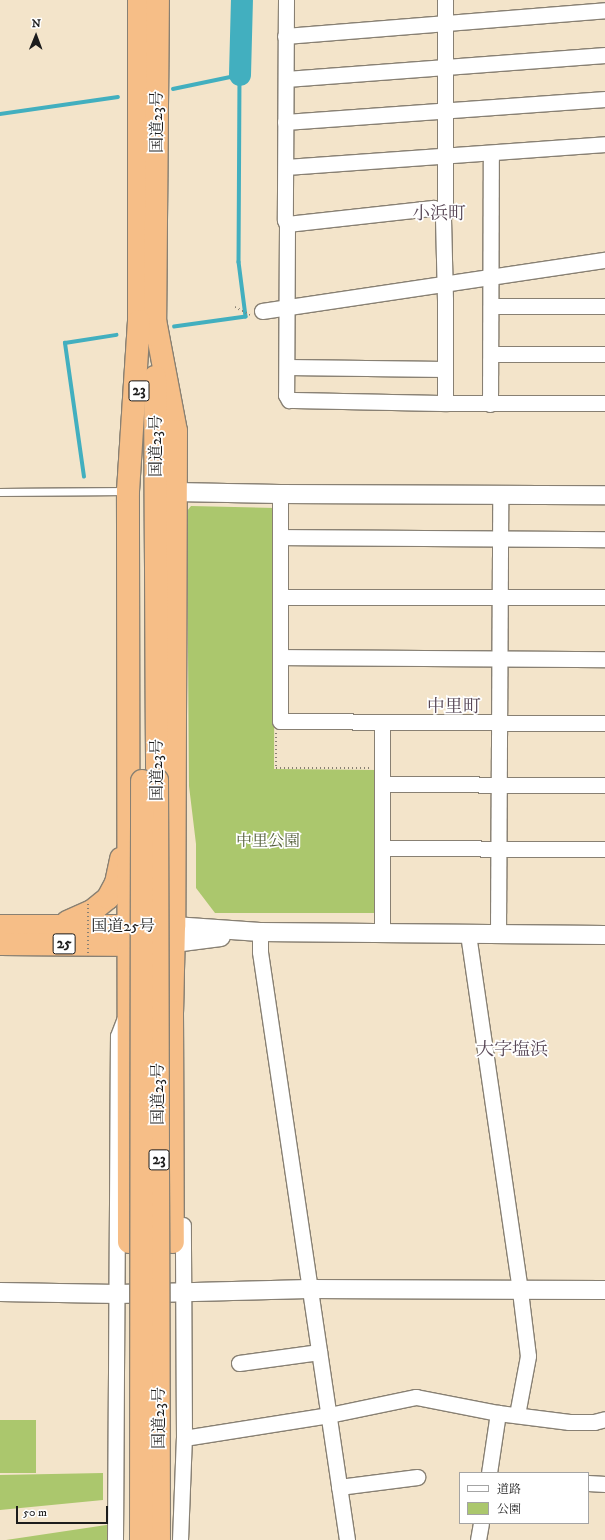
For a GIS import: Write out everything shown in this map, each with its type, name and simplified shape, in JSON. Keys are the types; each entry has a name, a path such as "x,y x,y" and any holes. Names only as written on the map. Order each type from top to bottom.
{"highway":[{"name":"国道23号","path":"138,0 147,320 150,780 159,1540"},
{"name":"国道23号","path":"147,320 158,0"},
{"path":"129,936 128,491 147,320"},
{"path":"147,320 176,431 174,935 172,1012 173,1242 170,1540"},
{"name":"国道23号","path":"141,1540 150,780"},
{"path":"62,925 92,911 108,898 116,883 120,861 128,842"},
{"name":"国道25号","path":"0,926 62,925 129,936"},
{"name":"国道25号","path":"0,944 129,936 174,935"},
{"name":"23","path":"129,936 129,1540"}],"street":[{"path":"286,0 286,395 289,400 490,404 605,403"},
{"path":"445,0 445,156 443,218 445,403"},
{"path":"285,36 605,10"},
{"path":"286,79 605,55"},
{"path":"285,122 605,99"},
{"path":"286,167 605,144"},
{"path":"490,404 491,153"},
{"path":"287,224 433,208 444,211"},
{"path":"262,311 605,260"},
{"path":"491,306 605,306"},
{"path":"491,354 605,354"},
{"path":"287,367 445,369"},
{"path":"175,492 280,494 605,495"},
{"path":"280,494 280,721 605,723"},
{"path":"498,934 500,494"},
{"path":"280,537 605,539"},
{"path":"280,597 605,598"},
{"path":"280,657 605,659"},
{"path":"382,722 382,933"},
{"path":"382,784 605,785"},
{"path":"383,848 605,849"},
{"path":"260,932 260,952 347,1540"},
{"path":"174,935 260,932 605,935"},
{"path":"468,934 520,1291 528,1356 517,1415"},
{"path":"115,1540 118,1294 118,1036 130,1005"},
{"path":"172,1012 182,1036 184,1438 180,1540"},
{"path":"0,1292 118,1294 309,1289 520,1291 605,1290"},
{"path":"239,1363 319,1352"},
{"path":"184,1438 329,1415 416,1397 498,1413 569,1422 594,1422 605,1419"},
{"path":"489,1472 498,1413"},
{"path":"339,1487 417,1477"},
{"path":"589,1483 605,1484"},
{"path":"478,1540 481,1524"}],"lane":[{"path":"0,492 128,491"}],"path":[{"path":"280,721 276,727 276,768 382,768"},
{"path":"88,904 88,959"}],"green space":[{"name":"中里公園","path":"191,506 275,508 274,769 378,770 378,913 215,913 196,888 196,844 189,786 187,511"},
{"path":"0,1420 36,1420 36,1473 0,1473"},
{"path":"103,1473 103,1500 0,1510 0,1475"},
{"path":"113,1524 113,1540 6,1540"}],"waterway":[{"path":"240,75 242,0"},
{"path":"173,89 240,75 239,262 246,317 175,327"},
{"path":"0,114 118,97"},
{"path":"84,477 65,343 116,335"}],"district":[{"name":"小浜町","path":"439,214"},
{"name":"中里町","path":"454,707"},
{"name":"大字塩浜","path":"512,1050"}]}
